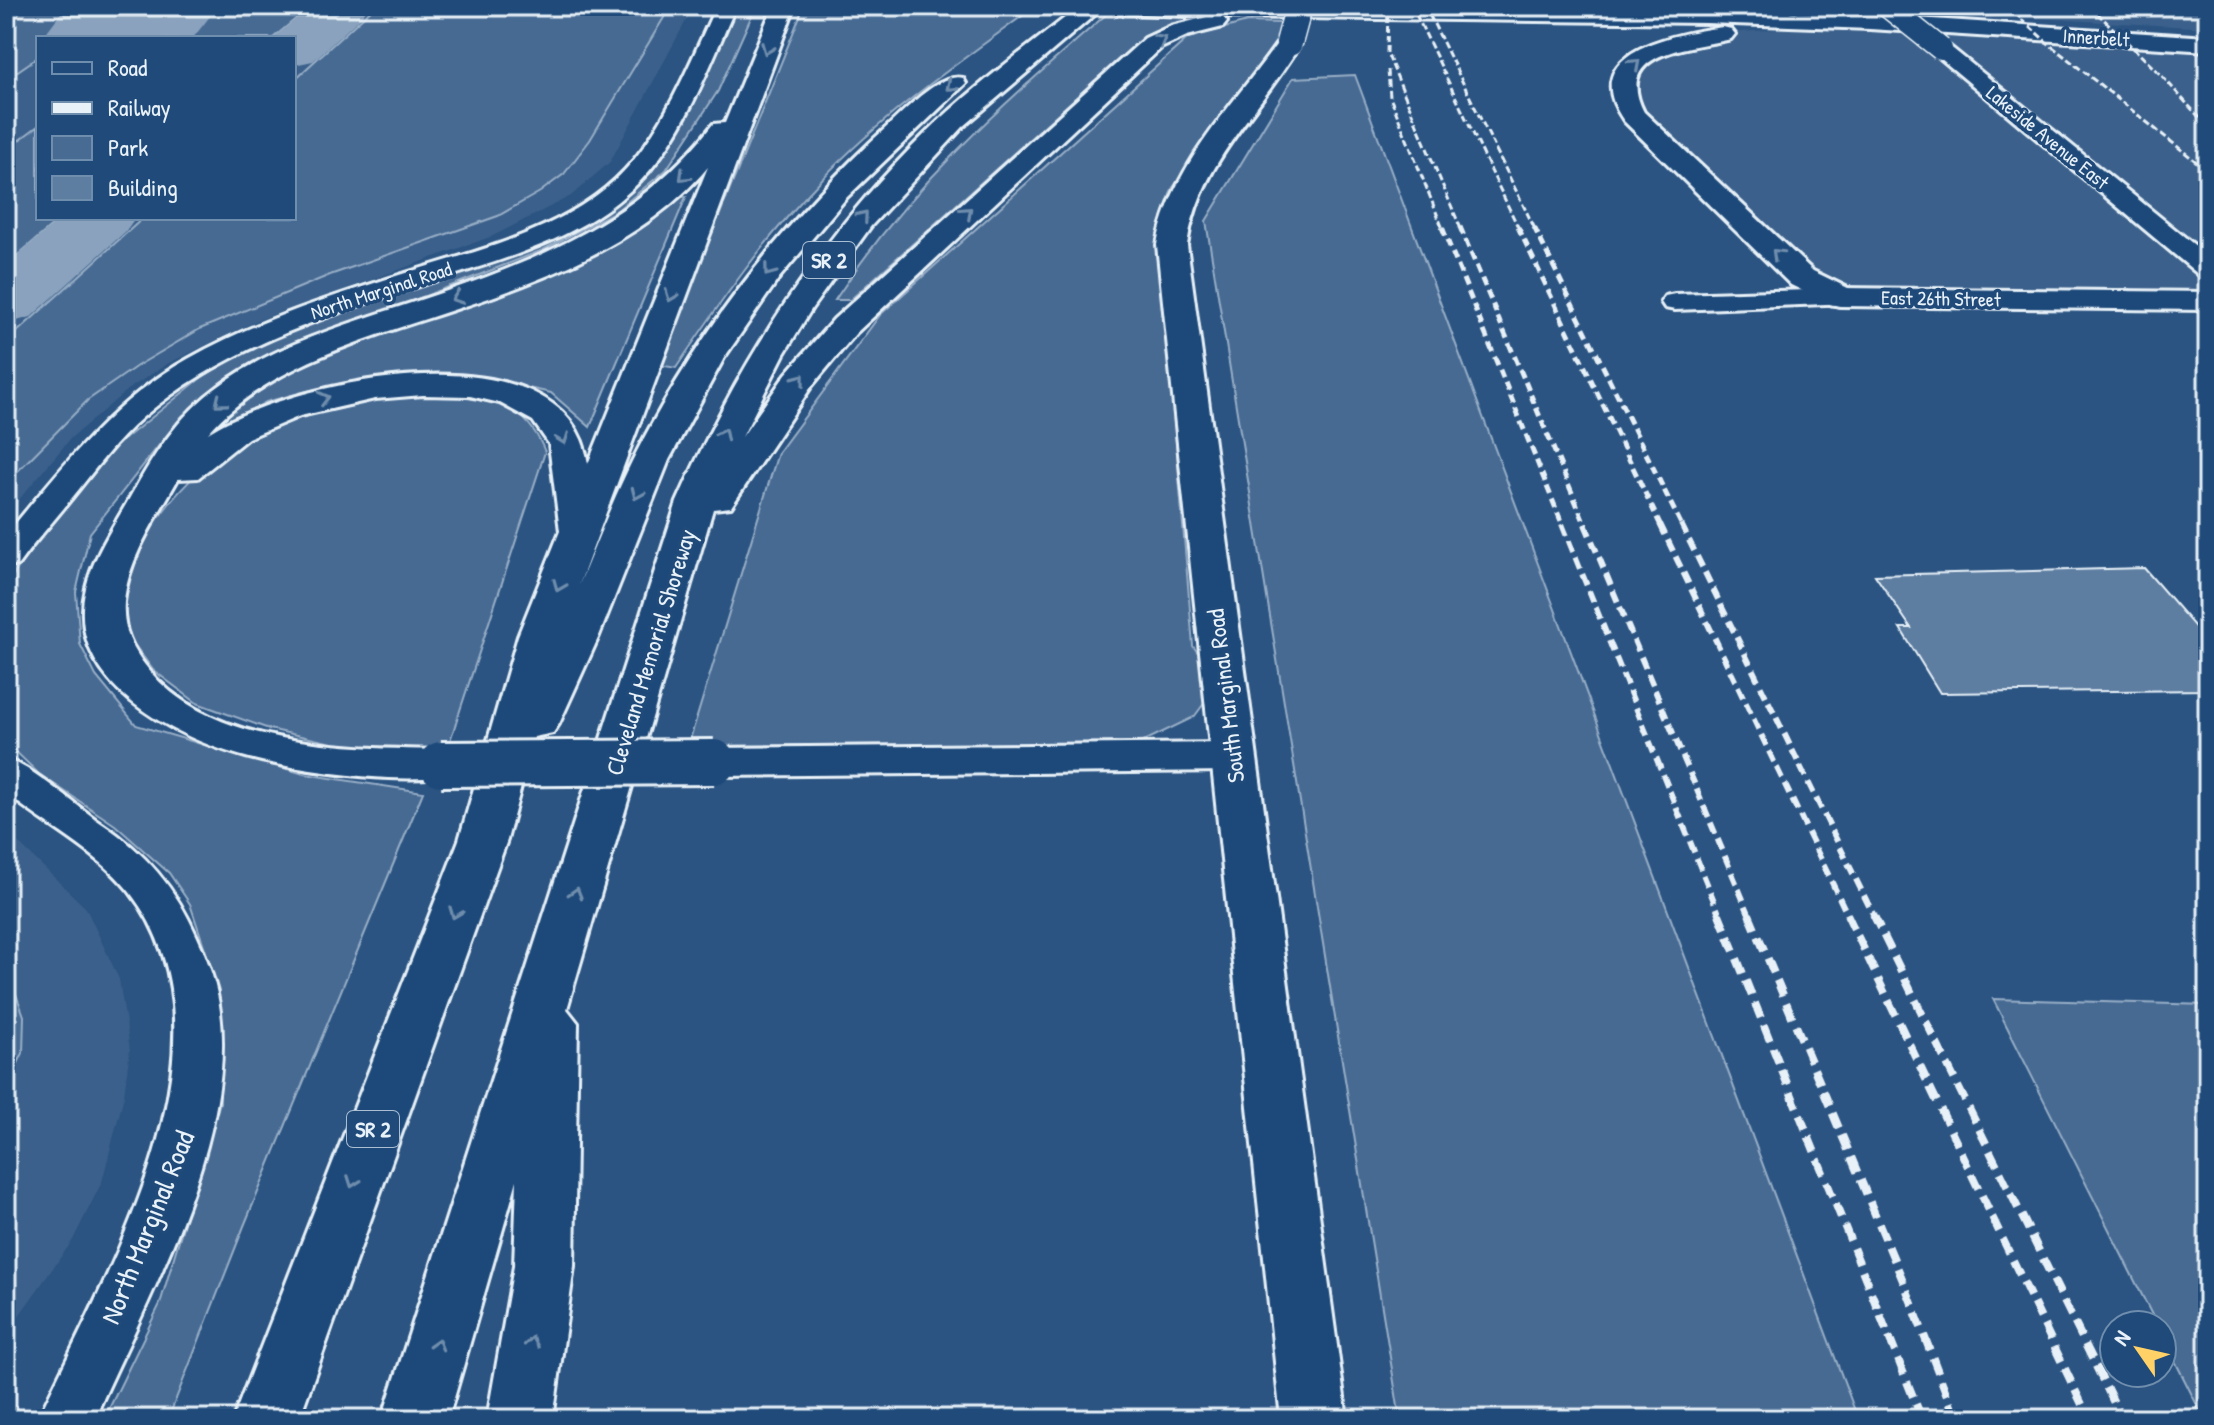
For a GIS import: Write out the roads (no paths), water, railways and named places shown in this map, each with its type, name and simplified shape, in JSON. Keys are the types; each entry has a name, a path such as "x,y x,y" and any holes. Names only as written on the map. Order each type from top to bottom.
{"main road":[{"name":"SR 2","path":"266,1419 483,840 539,636 784,6"},
{"name":"Cleveland Memorial Shoreway","path":"415,1419 696,502 743,394 824,266 878,198 937,137 1094,6"},
{"name":"Innerbelt","path":"1120,6 1194,10 1878,14 2208,44"},
{"name":"Innerbelt","path":"1800,6 2208,28"},
{"path":"678,560 773,416 845,326 1153,43 1179,31 1218,22 1433,12"},
{"path":"1841,297 1802,278 1633,116 1624,104 1620,86 1625,73 1639,59 1669,44 1728,33 1878,14"},
{"path":"483,840 578,635 655,455 680,404 738,313 795,237 856,171 918,113 1035,21"},
{"name":"South Marginal Road","path":"1294,24 1272,71 1189,186 1173,226 1174,266 1232,757 1314,1419"},
{"path":"750,93 683,178 647,206 604,233 496,284 303,353 228,395 198,423 171,456 112,561 107,577 103,620 111,648 119,662 153,698 187,719 259,746 338,760 441,764 1232,757"},
{"name":"East 26th Street","path":"1841,297 2208,301"},
{"path":"131,530 195,460 255,421 330,396 416,385 468,387 497,393 521,400 556,422 567,443 579,536"},
{"path":"520,1419 544,1266 552,967"}],"street":[{"name":"North Marginal Road","path":"6,558 99,444 133,411 177,378 249,339 304,315 527,240 577,217 613,193 634,173 677,106 726,6"},
{"name":"Lakeside Avenue East","path":"1878,14 1941,49 2208,269"},
{"name":"East 26th Street","path":"1675,302 1841,297"},
{"name":"North Marginal Road","path":"6,771 140,876 177,937 191,975 197,1015 195,1087 184,1148 143,1250 66,1419"}],"railway":[{"path":"1388,6 1387,53 1461,229"},
{"path":"1412,6 1519,229"},
{"path":"1425,6 1535,229"},
{"path":"2007,6 2049,44 2208,171"},
{"path":"2090,6 2162,76 2208,127"},
{"path":"1388,70 1390,97 1443,229"},
{"path":"1442,227 1563,526"},
{"path":"1460,227 1586,526"},
{"path":"1518,227 1661,526"},
{"path":"1534,227 1682,526"},
{"path":"1562,524 1720,916"},
{"path":"1585,524 1750,916"},
{"path":"1660,524 1848,916"},
{"path":"1681,524 1874,916"},
{"path":"1719,914 1922,1419"},
{"path":"1749,914 1906,1288 1956,1419"},
{"path":"1847,914 2089,1419"},
{"path":"1873,914 2122,1419"}]}
